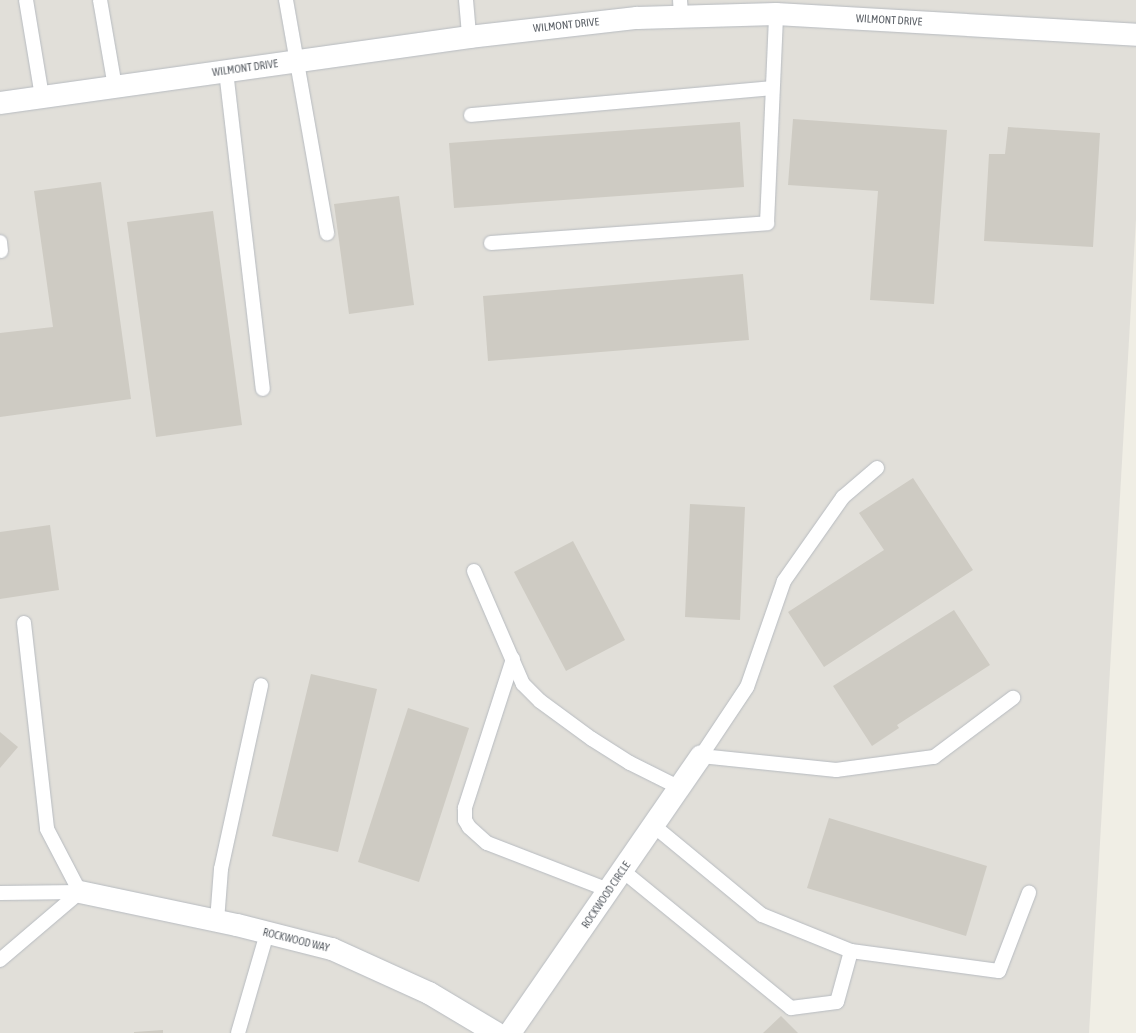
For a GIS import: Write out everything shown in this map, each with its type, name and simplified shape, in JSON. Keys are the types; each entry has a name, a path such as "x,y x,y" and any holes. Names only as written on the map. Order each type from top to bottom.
{"street":[{"name":"WILMONT DRIVE","path":"0,103 680,8 1136,35"},
{"name":"ROCKWOOD CIRCLE","path":"510,1033 610,891 701,756"},
{"name":"ROCKWOOD WAY","path":"80,892 218,921 332,949 429,992 496,1033"}],"lane":[{"path":"26,0 42,97"},
{"path":"100,0 115,87"},
{"path":"286,0 327,233"},
{"path":"466,0 470,37"},
{"path":"491,243 767,223 776,14"},
{"path":"226,71 263,389"},
{"path":"471,115 772,88"},
{"path":"877,468 843,498 784,580 747,687 701,756 836,770 934,757 1013,698"},
{"path":"474,570 523,684 540,701 630,763 680,788"},
{"path":"24,623 47,829 80,892"},
{"path":"513,659 465,808 465,820 469,827 487,843 610,891"},
{"path":"218,921 221,869 260,685"},
{"path":"654,826 762,915 851,951 999,971 1029,893"},
{"path":"623,871 791,1008 837,1002 851,951"},
{"path":"0,893 80,892"},
{"path":"0,960 80,892"},
{"path":"238,1033 267,933"}],"shaded area":[{"path":"0,0 1136,0 1136,219 1089,1033 0,1033"}],"building":[{"path":"793,119 947,130 934,304 870,300 878,191 788,185"},
{"path":"740,122 744,187 454,208 449,143"},
{"path":"1008,127 1100,133 1093,247 984,241 989,154 1005,154"},
{"path":"101,182 131,399 0,417 0,333 53,327 34,191"},
{"path":"399,196 414,305 349,314 334,204"},
{"path":"213,211 242,425 156,437 127,222"},
{"path":"743,274 749,340 488,361 483,296"},
{"path":"913,478 973,570 824,667 788,612 884,550 859,513"},
{"path":"690,504 745,507 740,620 685,617"},
{"path":"50,525 59,590 0,599 0,532"},
{"path":"573,541 625,640 566,671 514,572"},
{"path":"954,610 990,665 897,725 899,728 872,746 833,686"},
{"path":"311,674 377,689 338,852 272,836"},
{"path":"408,708 469,728 419,882 358,862"},
{"path":"0,732 18,747 0,768"},
{"path":"829,818 987,866 966,936 807,888"},
{"path":"781,1016 798,1033 763,1033"},
{"path":"163,1030 163,1033 134,1033 134,1032"}]}
